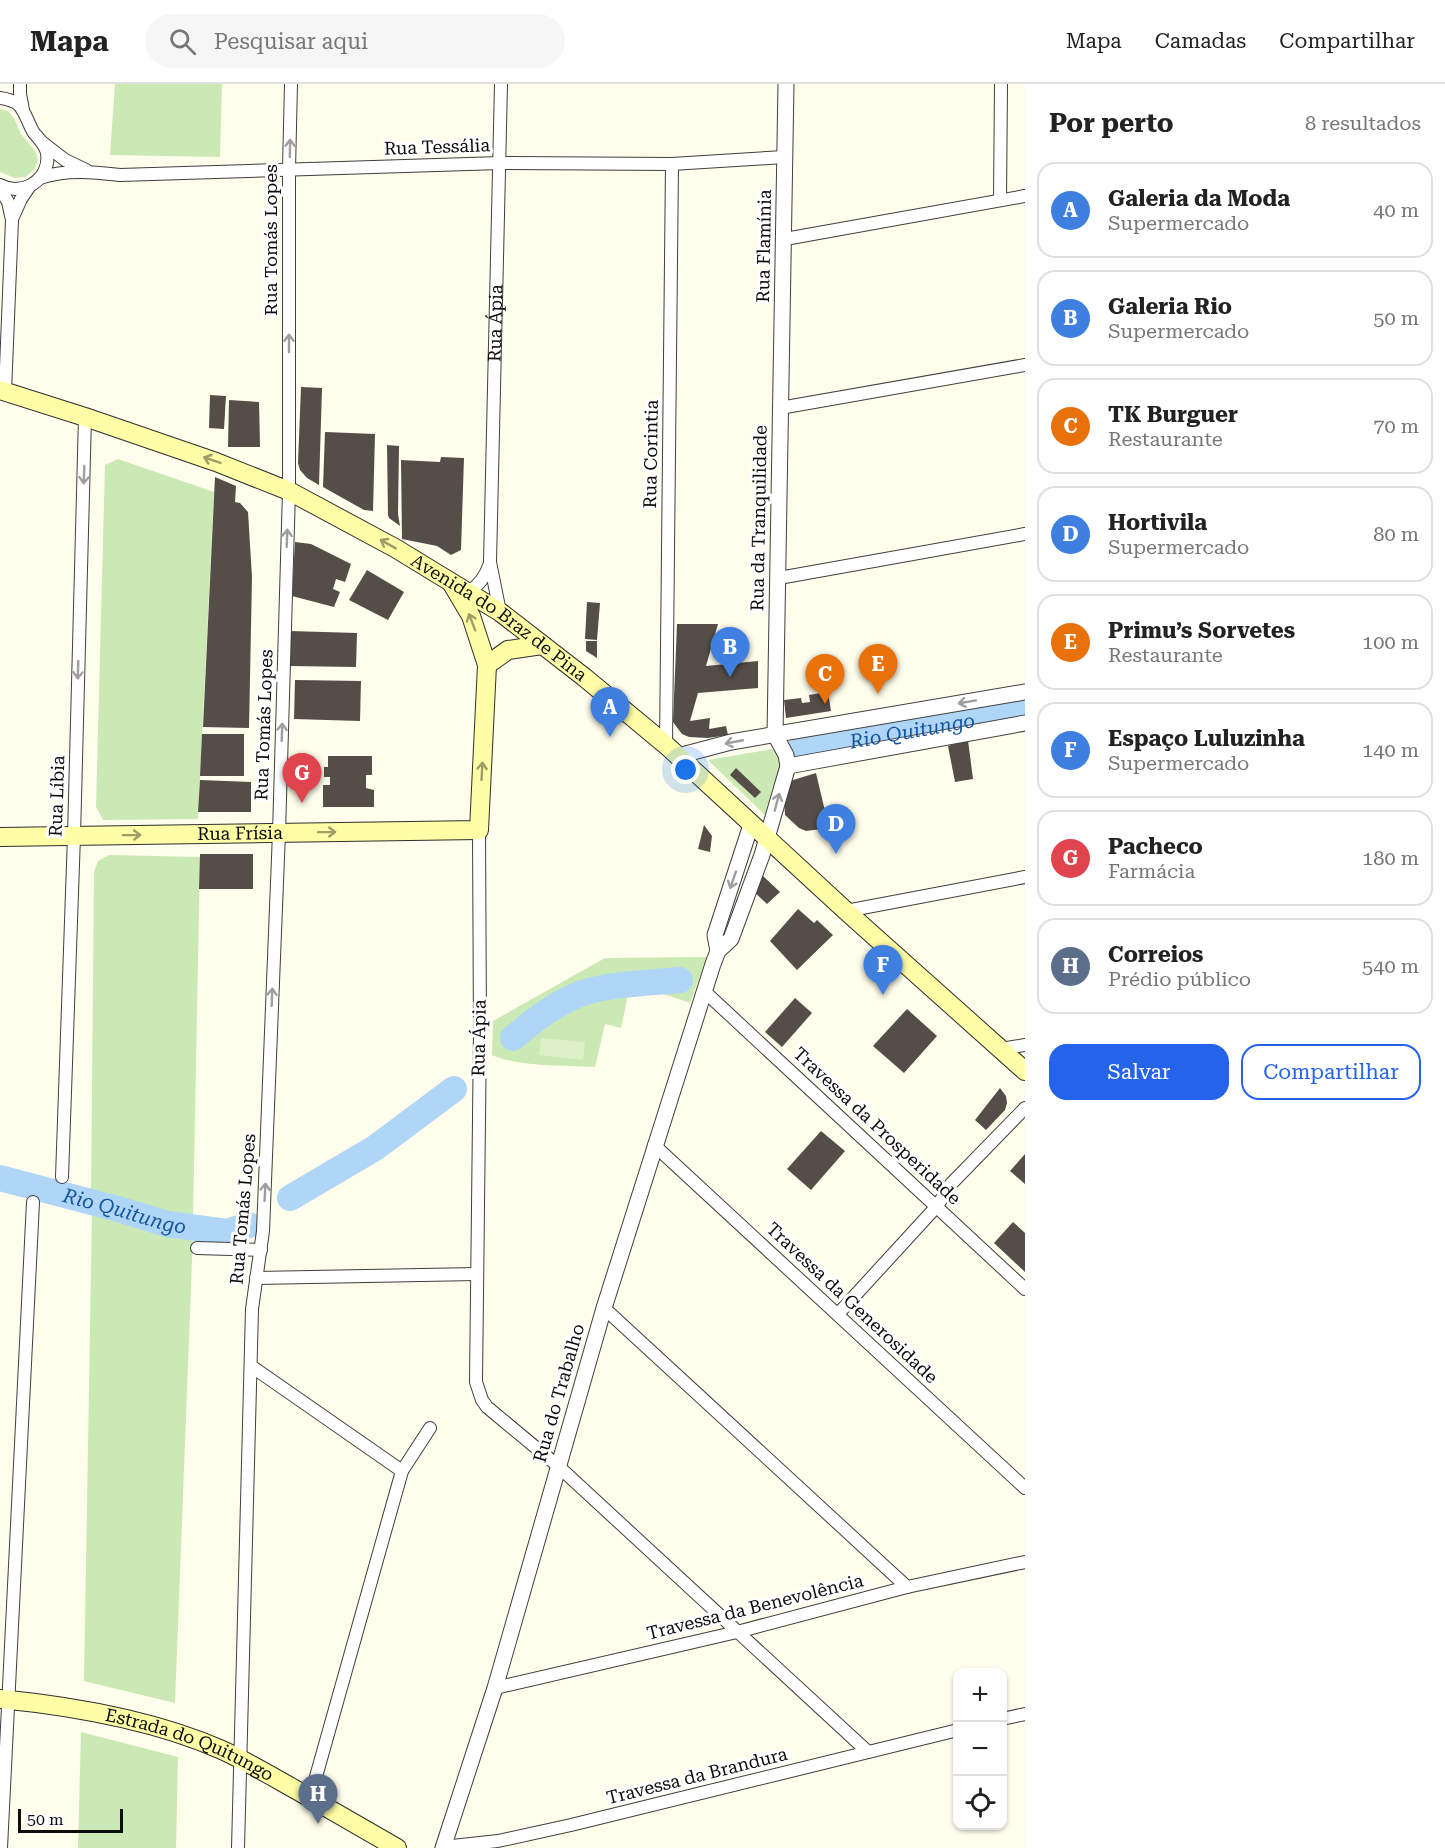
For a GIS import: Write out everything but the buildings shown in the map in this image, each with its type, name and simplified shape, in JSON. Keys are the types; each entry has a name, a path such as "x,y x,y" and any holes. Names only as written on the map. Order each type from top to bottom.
{"main road":[{"name":"Avenida do Braz de Pina","path":"3,391 216,462 289,490 395,548 500,612 593,684 672,751 1025,1071"},
{"name":"Rua Ápia","path":"450,582 471,616 487,665 479,830"},
{"path":"487,665 508,650 542,645"},
{"name":"Rua Frísia","path":"0,837 479,830"},
{"name":"Estrada do Quitungo","path":"5,1699 74,1709 142,1724 192,1739 241,1759 397,1848"}],"street":[{"path":"1,98 19,84"},
{"path":"12,220 29,187 40,178 47,157 43,143 33,131 23,110 19,84"},
{"name":"Rua Tomás Lopes","path":"238,1848 252,1309 261,1250 269,1111 279,833 289,490 291,84"},
{"name":"Rua Ápia","path":"468,592 476,588 487,574 490,562 501,84"},
{"name":"Rua Flamínia","path":"780,408 785,239 786,84"},
{"path":"1000,200 1001,84"},
{"path":"1,98 13,101 23,110"},
{"name":"Rua Tessália","path":"43,143 65,160 90,172"},
{"name":"Rua Tessália","path":"40,178 61,173 90,172 120,174 500,163 672,164 784,157"},
{"name":"Rua Corintia","path":"672,164 672,751"},
{"path":"0,186 19,190 29,187"},
{"path":"0,186 8,202 12,220 3,391"},
{"path":"785,239 1025,196"},
{"path":"780,408 1025,365"},
{"name":"Rua da Tranquilidade","path":"780,408 776,735 786,755 788,765"},
{"name":"Rua Líbia","path":"62,1177 85,417"},
{"path":"779,579 1025,534"},
{"name":"Rua Ápia","path":"490,562 500,612"},
{"path":"672,751 1025,692"},
{"path":"767,839 788,765 1025,723"},
{"name":"Rua do Trabalho","path":"718,951 715,935 752,825"},
{"name":"Rua Ápia","path":"479,830 480,1031 476,1382 482,1400 558,1466 868,1752"},
{"name":"Rua do Trabalho","path":"443,1848 495,1688 604,1308 654,1145 718,951 730,939 767,839"},
{"path":"846,911 1025,877"},
{"name":"Travessa da Prosperidade","path":"704,991 1025,1289"},
{"path":"1001,1049 1025,1045"},
{"path":"838,1314 937,1206 951,1184 1025,1108"},
{"name":"Travessa da Generosidade","path":"654,1145 1025,1488"},
{"path":"2,1848 5,1699 33,1202"},
{"path":"197,1248 261,1250"},
{"path":"256,1278 477,1274"},
{"path":"604,1308 907,1587"},
{"path":"250,1366 402,1471"},
{"path":"310,1798 402,1471 430,1428"},
{"name":"Travessa da Benevolência","path":"495,1688 737,1632 907,1587 1025,1562"},
{"path":"1007,1718 1025,1714"},
{"name":"Travessa da Brandura","path":"443,1848 498,1841 550,1830 953,1731"}],"green space":[{"path":"115,84 222,84 220,157 110,155"},
{"path":"0,109 8,111 14,118 21,134 35,151 38,159 35,169 25,177 15,178 0,172"},
{"path":"118,459 214,492 198,819 103,820 96,807 105,465"},
{"path":"772,749 780,759 780,775 772,788 766,816 708,760"},
{"path":"109,855 200,857 193,1219 91,1197 94,872 98,861"},
{"path":"707,957 690,1003 646,988 629,990 621,1028 605,1024 595,1067 529,1064 492,1055 493,1021 605,958"},
{"path":"541,1038 585,1042 583,1060 539,1055"},
{"path":"92,1212 157,1232 193,1235 175,1703 84,1681"},
{"path":"81,1732 178,1757 176,1848 78,1848"}],"waterway":[{"name":"Rio Quitungo","path":"798,751 1025,711"},
{"name":"Rio Quitungo","path":"513,1038 550,1009 586,992 626,985 680,980"},
{"name":"Rio Quitungo","path":"290,1198 375,1148 454,1089"},
{"name":"Rio Quitungo","path":"0,1178 167,1224 227,1232 249,1225"}],"place":[{"name":"Galeria Rio","path":"730,677"},
{"name":"Primu’s Sorvetes","path":"878,694"},
{"name":"TK Burguer","path":"825,704"},
{"name":"Galeria da Moda","path":"610,737"},
{"name":"Pacheco","path":"302,803"},
{"name":"Hortivila","path":"836,854"},
{"name":"Espaço Luluzinha","path":"883,995"},
{"name":"Correios","path":"318,1824"}]}
